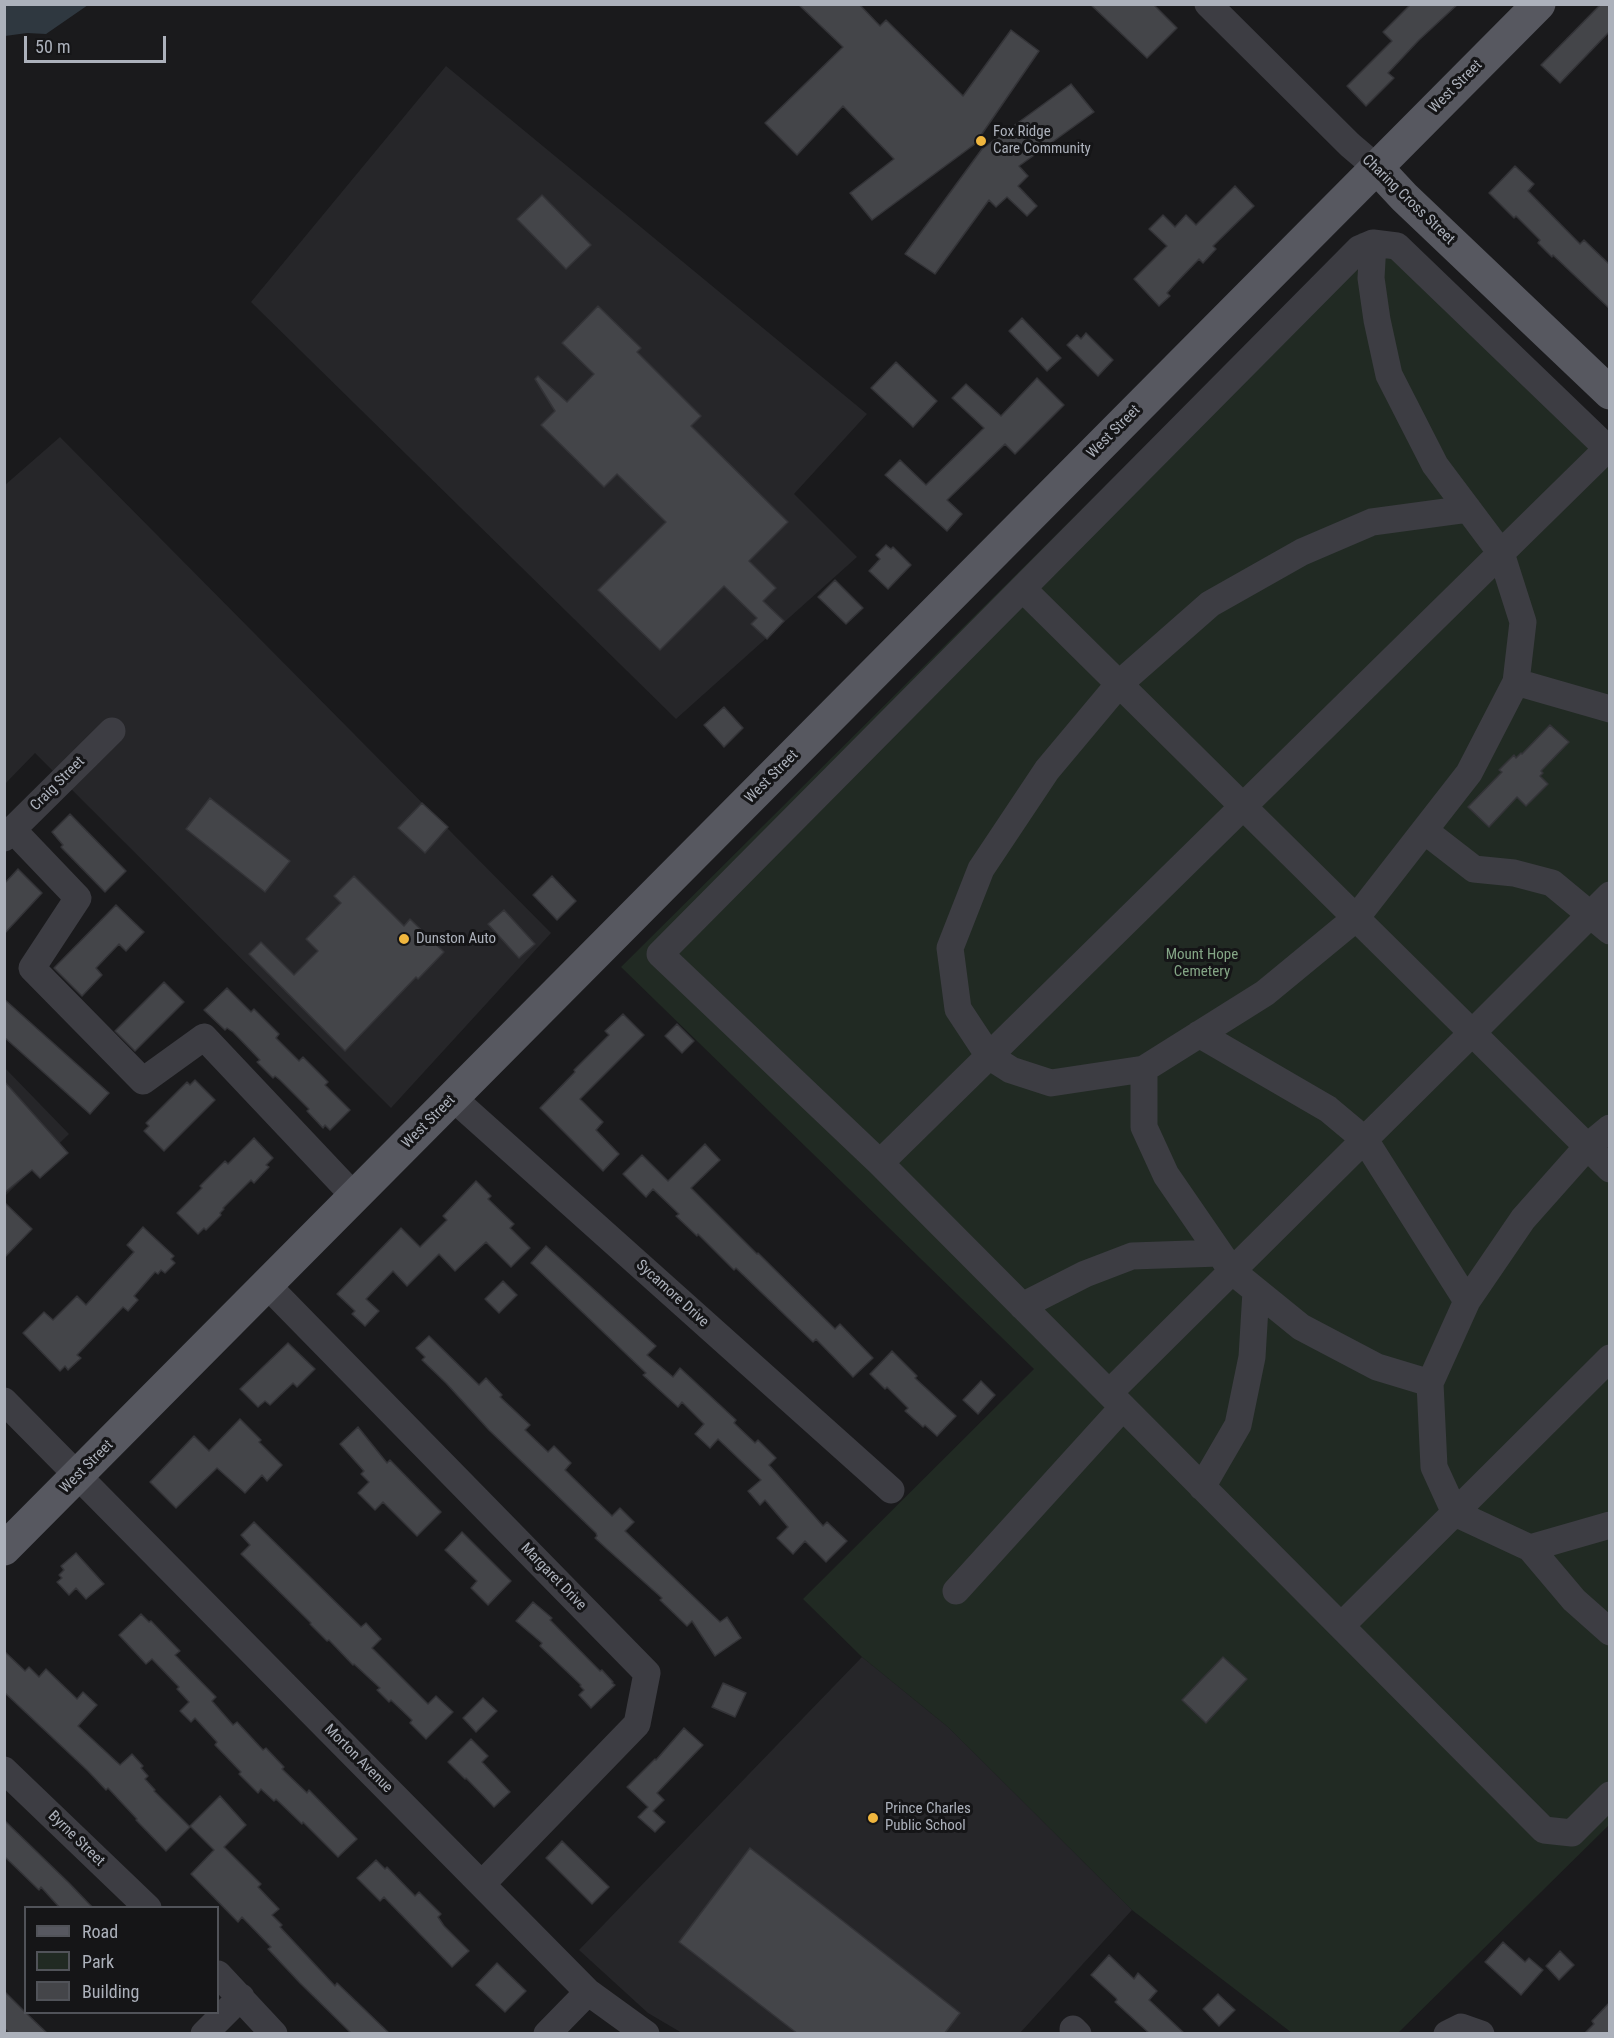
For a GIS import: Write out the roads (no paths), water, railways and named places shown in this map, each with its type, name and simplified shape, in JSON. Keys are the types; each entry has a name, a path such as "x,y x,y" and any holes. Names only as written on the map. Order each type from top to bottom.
{"main road":[{"name":"West Street","path":"4,1550 1539,4"},
{"name":"Charing Cross Street","path":"1377,168 1404,197 1610,393"}],"street":[{"name":"Charing Cross Street","path":"1208,4 1350,145 1377,168"},
{"path":"1373,243 1371,278 1389,375 1436,465 1501,553 1523,622 1516,682 1469,773 1356,918 1265,993 1144,1069 1052,1083 1011,1070 989,1056 958,1009 950,948 981,869 1047,770 1119,684 1210,604 1302,552 1372,522 1468,509"},
{"path":"880,1163 1608,450 1397,246 1373,243 1359,249 660,954 880,1163 1544,1830 1572,1833 1610,1795"},
{"path":"1023,589 1610,1169"},
{"path":"1516,682 1610,709"},
{"name":"Craig Street","path":"9,834 112,731"},
{"path":"1425,831 1474,869 1514,873 1552,883 1600,922"},
{"path":"9,834 78,898 32,968 143,1080 204,1037 355,1197"},
{"path":"956,1591 1116,1400 1226,1262 1365,1140 1472,1033 1600,922 1610,895"},
{"path":"1199,1034 1328,1109 1365,1140 1467,1301"},
{"path":"1144,1069 1144,1127 1166,1175 1226,1262 1256,1291 1300,1327 1377,1367 1430,1383"},
{"name":"Sycamore Drive","path":"453,1098 891,1490"},
{"path":"1610,1128 1587,1147 1523,1219 1467,1301 1430,1383 1434,1467 1455,1513 1530,1548 1574,1600 1610,1632"},
{"path":"1022,1306 1085,1274 1132,1256 1226,1262"},
{"name":"Margaret Drive","path":"267,1285 647,1673 637,1724 482,1884"},
{"path":"1202,1486 1238,1425 1252,1357 1256,1291"},
{"path":"1341,1626 1514,1451 1610,1358"},
{"name":"Morton Avenue","path":"4,1401 588,1992 646,2034"},
{"path":"1530,1548 1610,1525"},
{"name":"Byrne Street","path":"4,1770 146,1906"},
{"path":"219,1975 274,2034"},
{"path":"547,2034 588,1992"},
{"path":"204,2034 241,1997"},
{"path":"1447,2034 1461,2027 1481,2034"}],"place":[{"name":"Fox Ridge Care Community","path":"981,141"},
{"name":"Dunston Auto","path":"404,939"},
{"name":"Prince Charles Public School","path":"873,1818"}],"park label":[{"name":"Mount Hope Cemetery","path":"1202,964"}]}
